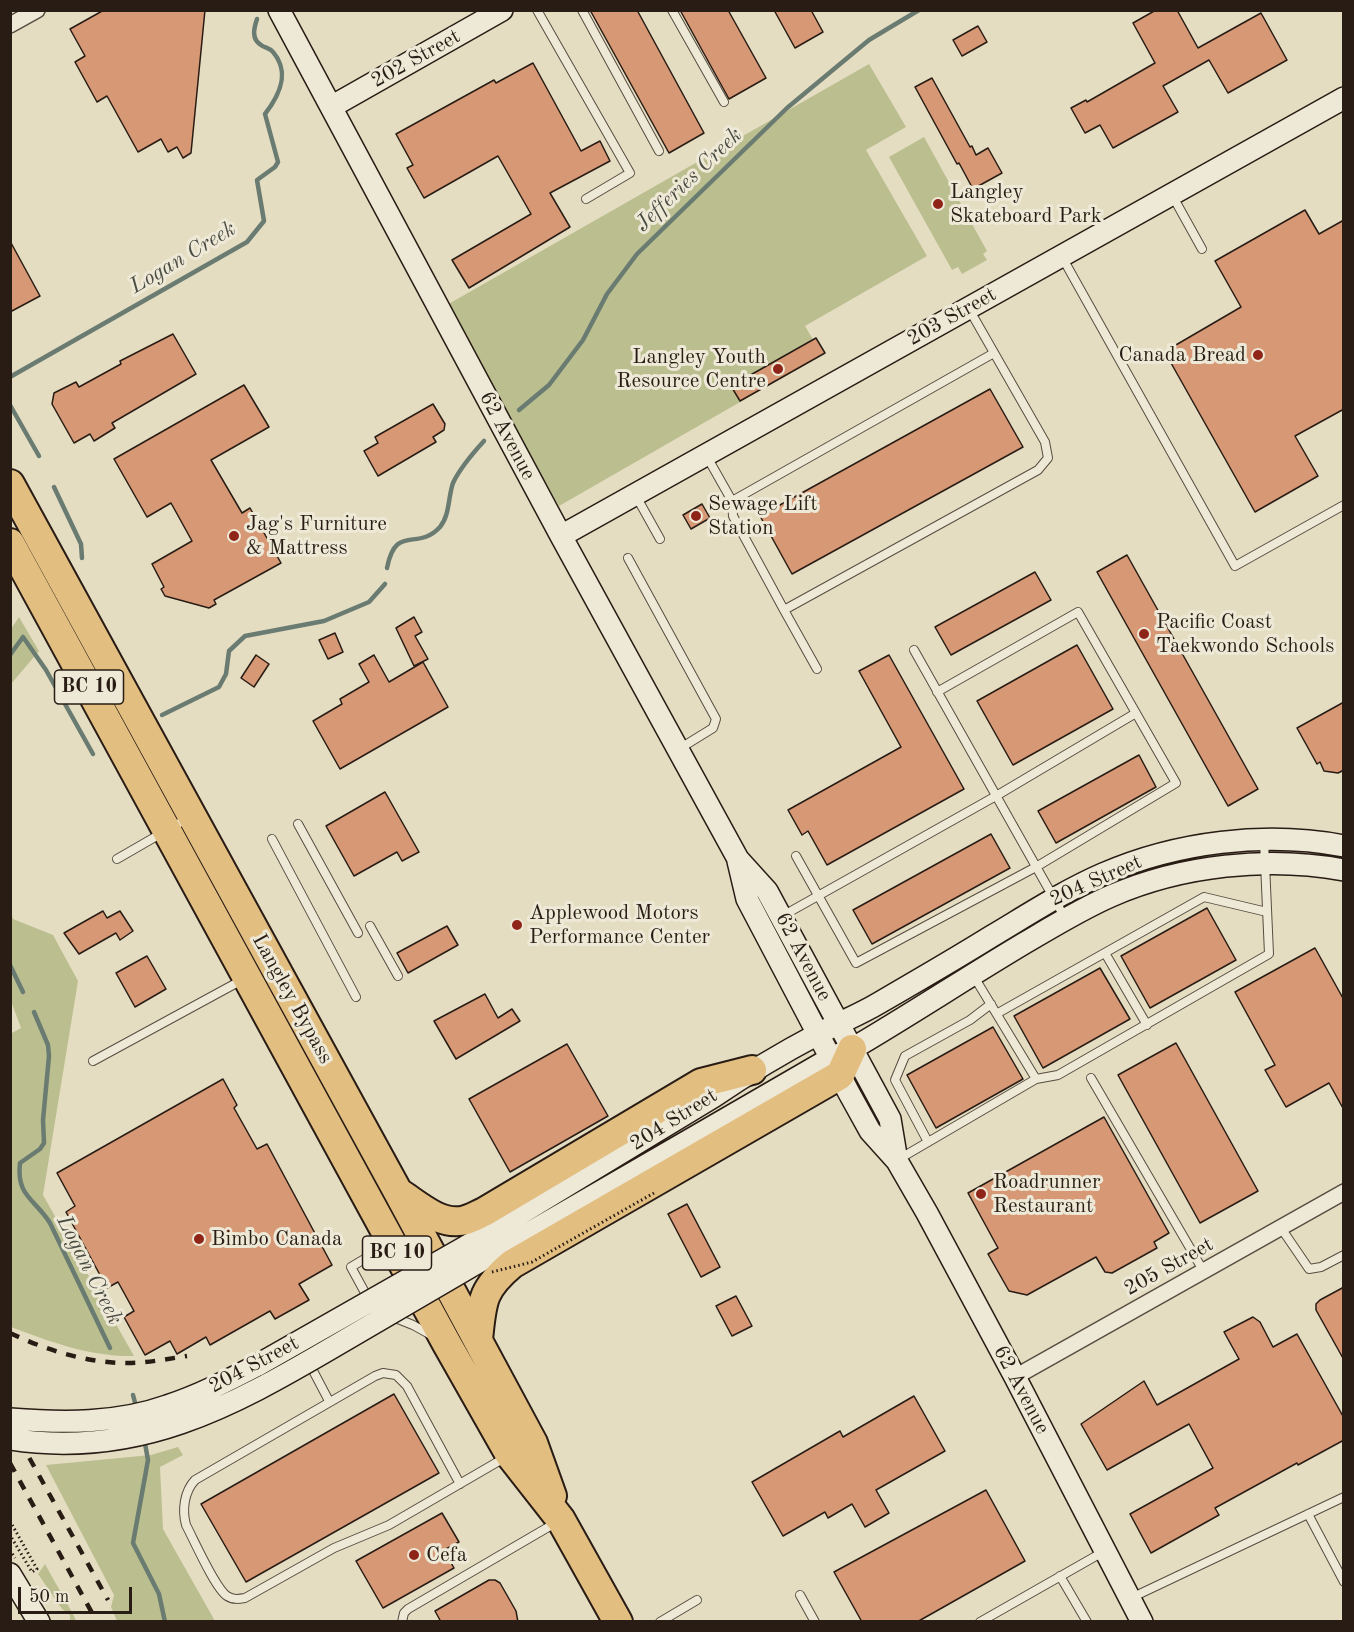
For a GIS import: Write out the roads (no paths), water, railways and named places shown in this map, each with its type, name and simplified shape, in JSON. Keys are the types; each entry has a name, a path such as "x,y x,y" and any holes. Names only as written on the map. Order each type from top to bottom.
{"highway":[{"name":"Langley Bypass","path":"10,484 533,1443 561,1520"},
{"name":"Langley Bypass","path":"10,543 447,1344 510,1455 561,1520 618,1622"},
{"path":"478,1340 483,1300 488,1288 498,1275 512,1264 841,1061"},
{"path":"398,1192 428,1213 446,1220 462,1221 484,1212 701,1083 752,1070"}],"street":[{"path":"10,25 38,10"},
{"name":"62 Avenue","path":"279,10 561,536 738,859 767,891 839,1024 841,1061 870,1131 897,1161 1015,1377 1142,1622"},
{"name":"202 Street","path":"331,107 502,10"},
{"name":"203 Street","path":"561,536 1344,98"},
{"name":"204 Street","path":"10,1439 63,1443 102,1442 179,1425 242,1398 271,1383 472,1254 752,1070 862,1013 1053,898 1105,873 1159,855 1217,843 1264,840 1305,841 1344,846"},
{"name":"62 Avenue","path":"738,859 747,899 818,1034 890,1119 897,1161"},
{"name":"204 Street","path":"10,1419 88,1421 165,1407 190,1398 256,1366 841,1061 972,974 1065,919 1112,896 1163,879 1214,868 1264,864 1324,866 1344,870"},
{"name":"205 Street","path":"1015,1377 1344,1192"},
{"path":"10,1574 39,1622"}],"lane":[{"path":"537,10 630,173 586,199"},
{"path":"582,10 659,151"},
{"path":"672,10 724,102"},
{"path":"1172,194 1202,249"},
{"path":"1061,256 1235,566 1344,505"},
{"path":"784,610 1038,470 1048,458 1045,442 968,308"},
{"path":"732,501 994,353"},
{"path":"706,455 732,501 733,516 817,669"},
{"path":"635,495 660,539"},
{"path":"628,558 716,718 713,728 678,750"},
{"path":"796,856 856,963 1036,867 1176,783 1078,612 937,692"},
{"path":"914,650 1065,919"},
{"path":"781,917 996,796 1136,713"},
{"path":"117,859 192,816"},
{"path":"298,824 357,933"},
{"path":"272,839 356,997"},
{"path":"897,1161 1036,1079 1059,1075 1269,954 1264,840"},
{"path":"998,1013 1204,897 1268,912"},
{"path":"370,926 398,976"},
{"path":"1105,953 1147,1025"},
{"path":"972,974 998,1013 1036,1079"},
{"path":"93,1061 246,977"},
{"path":"928,1142 895,1080 905,1056 970,1020 991,1004"},
{"path":"1091,1078 1204,1272"},
{"path":"1281,1228 1309,1269 1321,1267 1344,1255"},
{"path":"392,1243 351,1267 374,1309 413,1325 447,1344"},
{"path":"343,1327 364,1315"},
{"path":"329,1401 302,1350 333,1333"},
{"path":"460,1484 407,1386 396,1376 383,1373 329,1401 195,1480 189,1486 183,1515 186,1525 219,1586 226,1596 237,1600 245,1598 334,1548 389,1525 460,1484 510,1455"},
{"path":"1130,1599 1344,1497"},
{"path":"1308,1514 1344,1582"},
{"path":"402,1622 404,1613 408,1609 561,1520"},
{"path":"980,1622 1104,1551"},
{"path":"1060,1576 1087,1622"},
{"path":"800,1595 815,1622"},
{"path":"660,1622 697,1600"}],"waterway":[{"name":"Jefferies Creek","path":"519,410 549,385 583,340 607,294 637,254 787,108 869,40 919,10"},
{"name":"Logan Creek","path":"10,377 247,242 264,221 257,180 275,167 278,162 265,114 275,100 282,76 281,68 273,52 256,40 254,30 257,19"},
{"name":"Logan Creek","path":"10,405 39,456"},
{"name":"Jefferies Creek","path":"387,568 396,546 408,540 423,538 440,527 447,511 453,483 463,466 484,441"},
{"name":"Logan Creek","path":"54,487 81,544 82,558"},
{"name":"Jefferies Creek","path":"162,715 219,687 226,674 229,651 245,636 324,621 369,602 385,584"},
{"path":"10,655 23,637 46,670 93,754"},
{"name":"Logan Creek","path":"10,965 23,992"},
{"name":"Logan Creek","path":"34,1012 48,1045 49,1056 43,1120 44,1143 40,1149 20,1163 21,1183 28,1196 50,1223 110,1348"},
{"name":"Logan Creek","path":"133,1395 137,1410"},
{"name":"Logan Creek","path":"144,1438 148,1460 133,1543 159,1594 165,1622"}],"railway":[{"path":"10,1333 52,1350 97,1361 134,1363 187,1356"},
{"path":"10,1423 108,1600"},
{"path":"10,1463 97,1622"}],"place":[{"name":"Langley Skateboard Park","path":"938,204"},
{"name":"Canada Bread","path":"1258,355"},
{"name":"Langley Youth Resource Centre","path":"778,369"},
{"name":"Sewage Lift Station","path":"696,516"},
{"name":"Jag's Furniture & Mattress","path":"234,536"},
{"name":"Pacific Coast Taekwondo Schools","path":"1144,634"},
{"name":"Applewood Motors Performance Center","path":"517,925"},
{"name":"Roadrunner Restaurant","path":"981,1194"},
{"name":"Bimbo Canada","path":"199,1239"},
{"name":"Cefa","path":"414,1555"}]}
